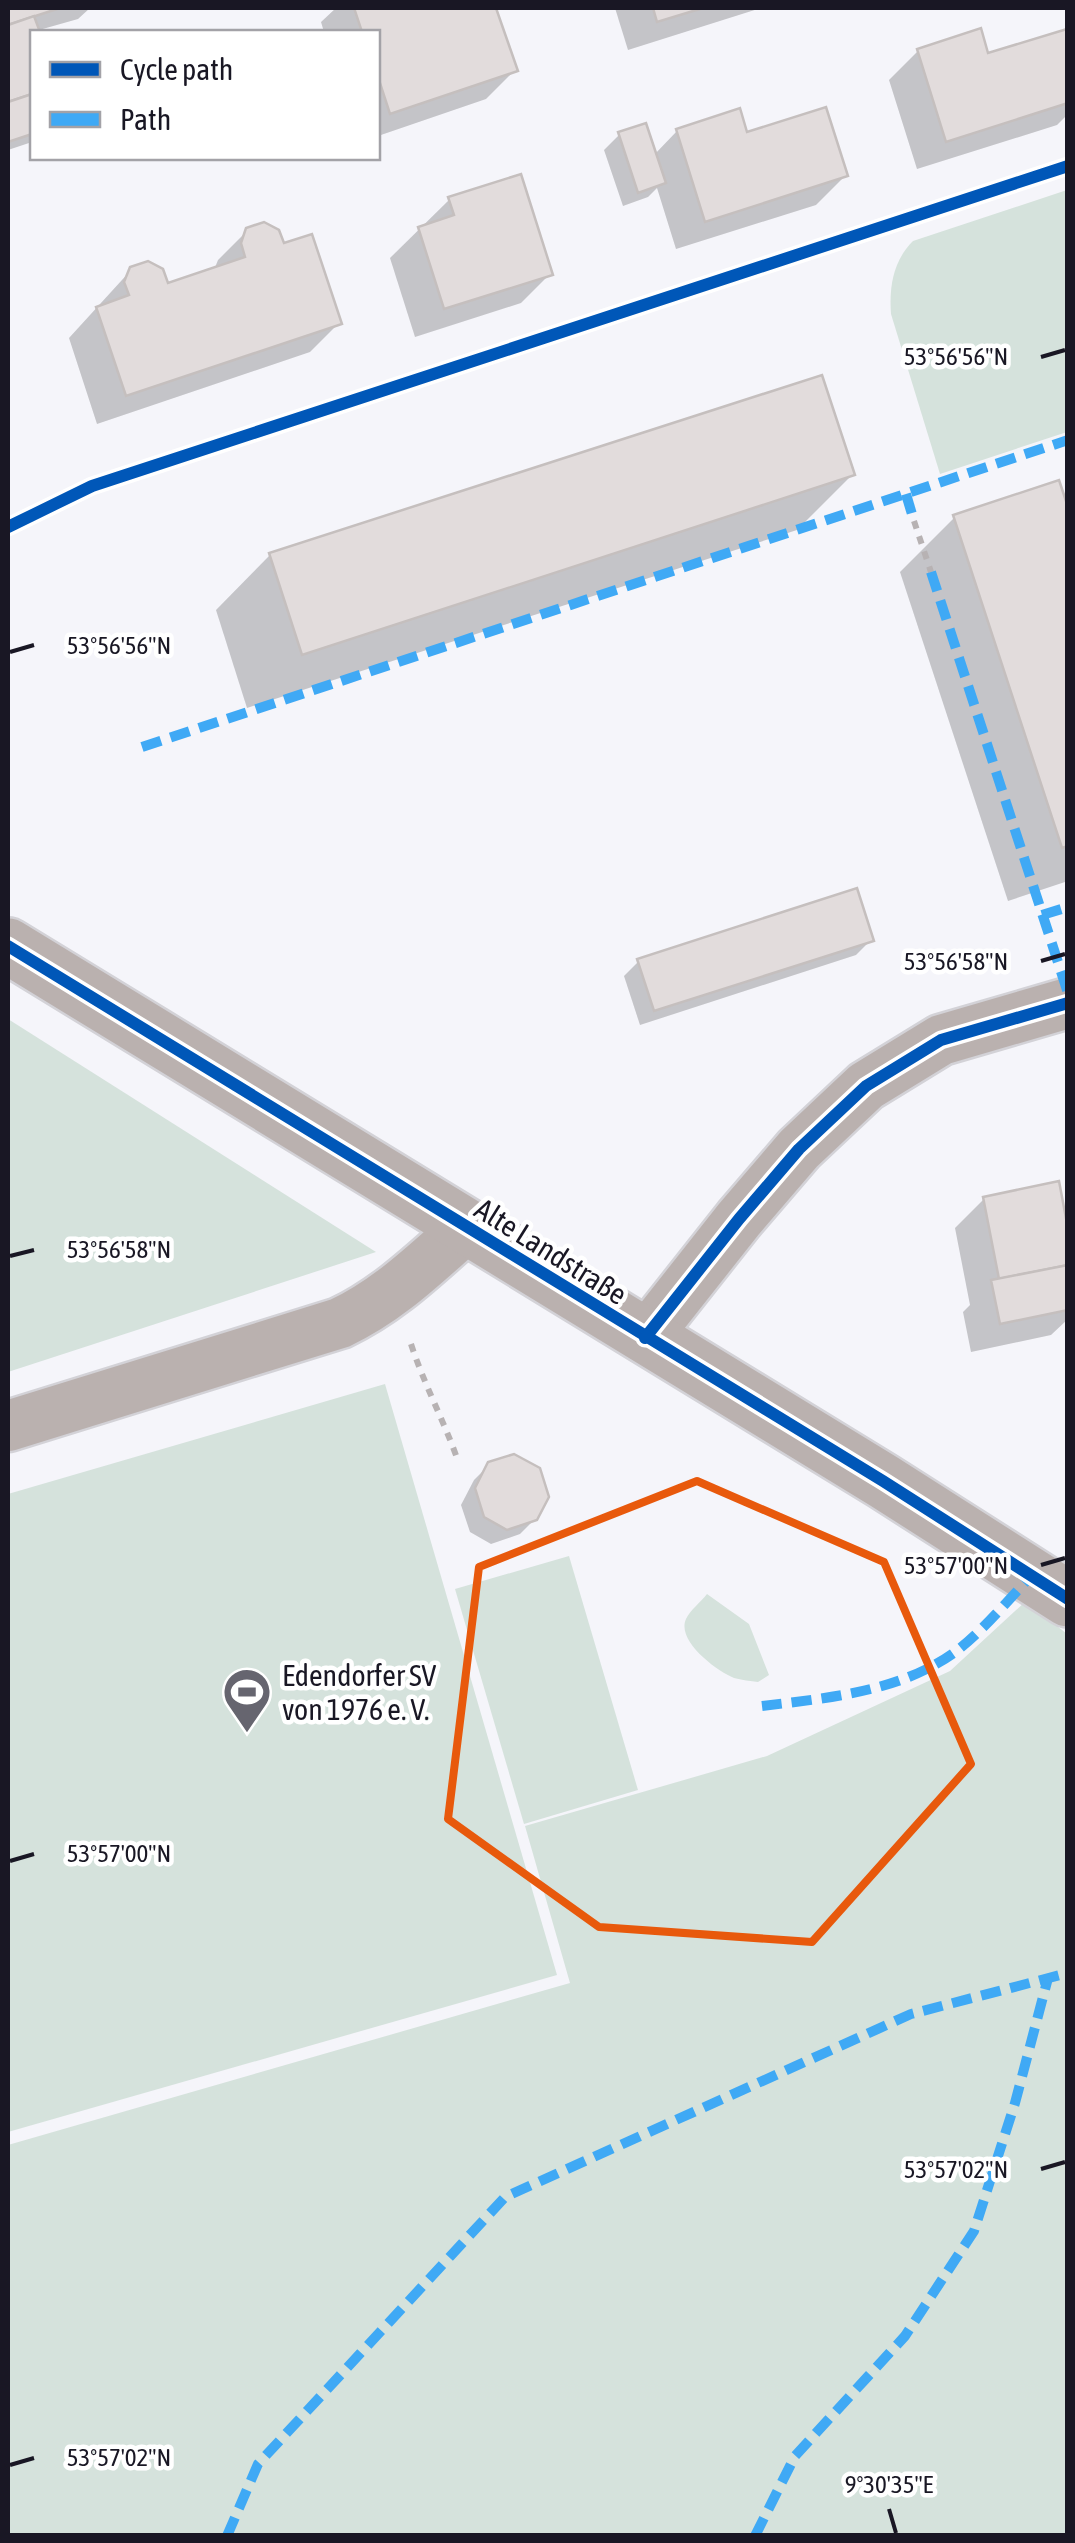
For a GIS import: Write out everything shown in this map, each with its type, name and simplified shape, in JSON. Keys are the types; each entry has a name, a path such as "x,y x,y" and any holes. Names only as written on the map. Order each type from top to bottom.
{"street":[{"name":"Alte Landstraße","path":"8,946 1068,1598"},
{"path":"646,1338 798,1150 866,1086 941,1040 1068,1003"},
{"name":"Alte Landstraße","path":"8,1426 340,1323 373,1306 466,1228"}],"path":[{"path":"914,520 931,572"},
{"path":"394,1290 423,1382 440,1411 457,1458"}],"highlighted area":[{"path":"697,1481 884,1562 971,1764 812,1942 599,1927 448,1819 479,1567"}],"shaded area":[{"path":"1067,190 1067,432 940,474 891,314 897,266 913,241"},
{"path":"8,1019 376,1252 8,1372"},
{"name":"Edendorfer SV von 1976 e. V.","path":"385,1384 557,1975 8,2132 8,1494"},
{"path":"569,1556 638,1790 524,1824 455,1589"},
{"path":"707,1594 749,1624 769,1675 758,1682 734,1678 692,1645 684,1628 686,1619"},
{"path":"1026,1601 1067,1634 1067,2535 8,2536 8,2145 570,1983 525,1826 767,1756 950,1671"}],"building":[{"path":"8,8 60,8 8,25"},
{"path":"354,8 496,8 518,71 390,114 380,83 380,30 361,30"},
{"path":"653,8 703,8 657,22"},
{"path":"34,16 39,30 30,30 30,95 8,102 8,25"},
{"path":"981,28 988,53 1067,29 1068,103 946,142 917,49"},
{"path":"30,95 30,135 8,142 8,102"},
{"path":"826,107 848,176 705,222 676,129 740,108 747,132"},
{"path":"646,123 666,183 638,193 618,132"},
{"path":"521,174 553,275 444,309 418,227 454,215 448,197"},
{"path":"264,222 279,230 284,243 312,234 342,324 126,396 96,307 129,295 124,282 130,267 148,261 163,269 168,283 245,257 241,243 246,228"},
{"path":"822,375 855,475 302,655 269,553"},
{"path":"1059,480 1068,507 1068,846 1062,848 953,515"},
{"path":"857,888 874,941 654,1011 637,959"},
{"path":"1059,1181 1068,1229 1068,1265 999,1279 983,1197"},
{"path":"1068,1265 1068,1310 1000,1324 991,1280"},
{"path":"514,1454 540,1468 549,1497 537,1520 507,1530 484,1517 475,1488 488,1462"}],"marked path":[{"path":"142,747 1068,440"},
{"path":"906,494 914,521"},
{"path":"931,572 1068,993"},
{"path":"1042,915 1068,907"},
{"path":"762,1706 862,1691 934,1665 975,1635 1032,1575"},
{"path":"227,2536 258,2464 505,2197 911,2014 1068,1973"},
{"path":"755,2536 795,2456 905,2336 974,2231 1015,2103 1048,1978"}],"cycle path":[{"path":"8,527 92,486 1068,166"},
{"path":"8,946 883,1481 1068,1599"},
{"path":"645,1338 799,1149 866,1086 941,1040 1068,1003"}],"place":[{"name":"Edendorfer SV von 1976 e. V.","path":"247,1734"}]}
